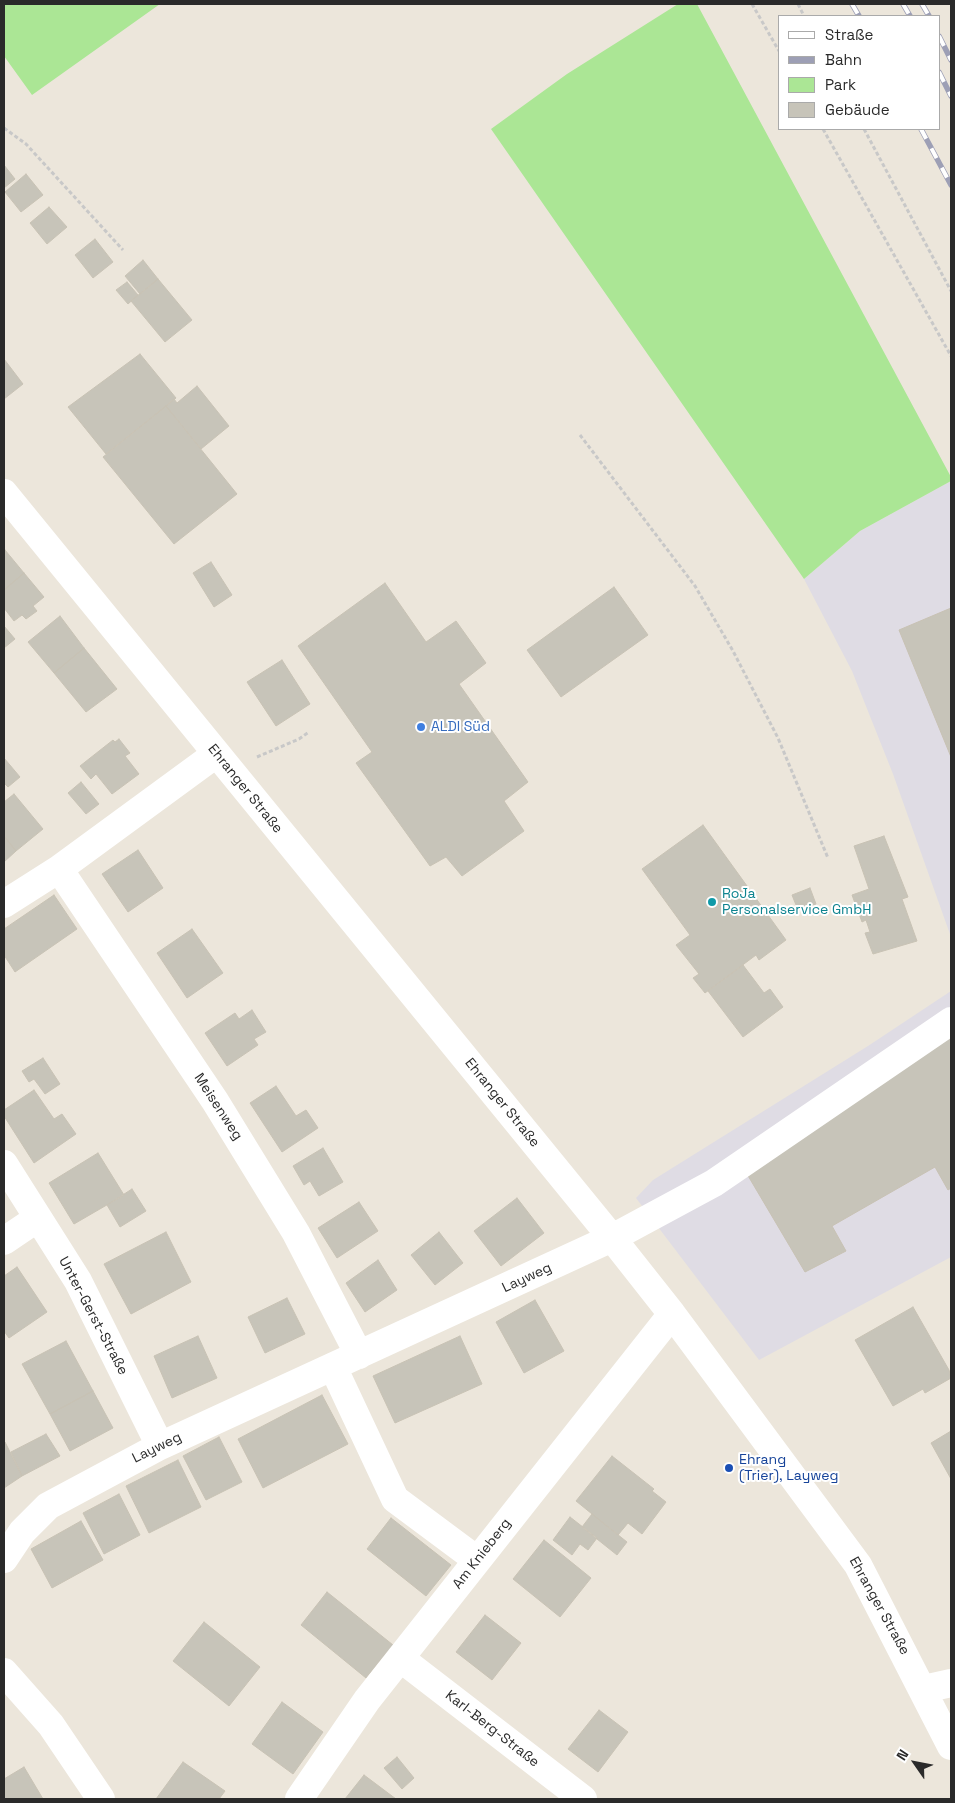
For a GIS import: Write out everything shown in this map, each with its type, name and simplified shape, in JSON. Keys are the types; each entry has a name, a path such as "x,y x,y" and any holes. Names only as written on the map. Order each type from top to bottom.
{"street":[{"name":"Ehranger Straße","path":"4,493 672,1314 858,1565 924,1689 951,1746"},
{"path":"4,904 223,762"},
{"name":"Meisenweg","path":"59,869 215,1102 296,1233 359,1355"},
{"name":"Layweg","path":"4,1559 22,1532 48,1506 160,1446 612,1238 714,1183 951,1021"},
{"name":"Unter-Gerst-Straße","path":"4,1164 78,1281 160,1446"},
{"path":"4,1241 38,1218"},
{"name":"Am Knieberg","path":"299,1799 367,1700 672,1314"},
{"path":"332,1368 395,1499 478,1560"},
{"name":"Karl-Berg-Straße","path":"400,1658 583,1799"},
{"path":"4,1672 51,1725 101,1799"},
{"path":"924,1689 951,1683"}],"path":[{"path":"752,4 778,49"},
{"path":"4,128 26,144 123,250"},
{"path":"824,130 951,356"},
{"path":"865,130 951,291"},
{"path":"580,435 695,586 733,651 778,738 828,858"},
{"path":"223,762 299,739 309,732"}],"shaded area":[{"path":"951,481 951,937 893,774 852,671 804,579 860,531"},
{"path":"951,991 951,1257 759,1360 636,1198 653,1180 868,1046"}],"green space":[{"path":"4,4 160,4 32,95 4,56"},
{"path":"678,4 697,4 951,477 951,481 860,531 804,579 491,129 567,74"}],"building":[{"path":"4,165 15,179 4,188"},
{"path":"26,174 43,195 21,212 5,192"},
{"path":"49,207 67,227 47,244 30,223"},
{"path":"95,239 113,262 93,278 75,255"},
{"path":"143,260 158,279 140,294 125,276"},
{"path":"158,279 192,320 165,342 131,301"},
{"path":"127,282 138,295 128,304 116,290"},
{"path":"140,354 176,398 106,454 68,407"},
{"path":"4,359 23,384 4,399"},
{"path":"197,386 229,426 201,449 166,406 174,399 177,403"},
{"path":"166,406 237,494 174,544 103,457"},
{"path":"4,551 24,573 4,590"},
{"path":"211,562 232,595 214,607 193,573"},
{"path":"24,573 44,597 33,606 37,611 26,619 22,615 14,621 4,608 4,590"},
{"name":"ALDI Süd","path":"385,583 426,642 456,621 486,663 459,684 528,782 504,801 524,831 462,876 446,857 430,866 356,763 372,752 298,646"},
{"path":"614,587 648,635 561,697 527,650"},
{"path":"951,608 951,757 899,630"},
{"path":"60,616 84,648 54,673 28,642"},
{"path":"4,626 15,639 4,648"},
{"path":"84,648 117,689 86,712 54,673"},
{"path":"282,660 310,704 276,726 247,682"},
{"path":"119,739 130,753 125,756 139,774 112,794 96,774 91,779 80,766 113,740 115,742"},
{"path":"4,758 20,777 8,787 4,783"},
{"path":"81,782 99,804 86,814 68,793"},
{"path":"14,794 43,829 16,851 4,836 4,802"},
{"name":"RoJa Personalservice GmbH","path":"703,825 786,940 759,960 756,955 705,993 693,978 699,974 676,945 690,935 642,869"},
{"path":"4,836 16,851 4,862"},
{"path":"884,836 908,897 902,899 917,941 873,954 865,933 870,932 866,920 862,922 852,895 869,889 854,846"},
{"path":"138,850 163,888 128,912 102,874"},
{"path":"810,888 816,904 798,910 792,895"},
{"path":"54,895 77,929 15,972 4,955 4,929"},
{"path":"192,929 223,973 187,998 157,953"},
{"path":"743,965 764,993 770,989 783,1007 743,1037 708,991"},
{"path":"252,1010 266,1032 254,1039 258,1045 227,1066 205,1033 235,1013 239,1019"},
{"path":"951,1036 951,1188 948,1190 935,1167 832,1226 846,1251 805,1272 747,1174"},
{"path":"43,1058 60,1084 45,1094 34,1079 29,1082 22,1071"},
{"path":"276,1086 296,1116 306,1110 318,1128 282,1152 250,1103"},
{"path":"34,1090 54,1119 62,1114 76,1134 34,1163 4,1116 4,1110"},
{"path":"323,1148 343,1182 319,1196 310,1181 304,1185 293,1166"},
{"path":"98,1153 124,1195 74,1224 49,1183"},
{"path":"132,1189 146,1211 120,1227 107,1205"},
{"path":"517,1198 544,1233 501,1266 474,1231"},
{"path":"359,1202 378,1231 337,1258 318,1228"},
{"path":"166,1232 191,1282 131,1314 104,1264"},
{"path":"439,1232 463,1263 435,1285 411,1255"},
{"path":"378,1260 397,1290 365,1312 346,1283"},
{"path":"17,1267 47,1312 9,1338 4,1331 4,1276"},
{"path":"287,1298 305,1334 265,1353 248,1317"},
{"path":"535,1300 564,1351 524,1373 496,1322"},
{"path":"913,1307 949,1370 951,1378 925,1393 923,1389 893,1406 855,1340"},
{"path":"198,1336 217,1378 172,1398 154,1356"},
{"path":"460,1336 482,1384 395,1423 373,1376"},
{"path":"66,1341 93,1391 50,1414 22,1364"},
{"path":"93,1391 113,1428 70,1451 50,1414"},
{"path":"322,1395 348,1444 263,1488 238,1439"},
{"path":"951,1431 951,1479 931,1443"},
{"path":"46,1434 60,1456 22,1476 11,1452"},
{"path":"219,1437 242,1482 206,1500 183,1456"},
{"path":"4,1442 22,1476 4,1488"},
{"path":"612,1456 654,1489 652,1491 666,1502 642,1534 628,1523 618,1535 576,1501"},
{"path":"178,1460 201,1507 149,1533 126,1486"},
{"path":"119,1494 140,1535 104,1554 83,1513"},
{"path":"592,1514 627,1542 617,1555 582,1527"},
{"path":"570,1517 597,1538 588,1550 580,1544 572,1555 553,1540"},
{"path":"391,1518 451,1565 426,1596 367,1549"},
{"path":"81,1521 103,1560 52,1588 31,1549"},
{"path":"544,1540 591,1578 560,1617 513,1579"},
{"path":"327,1592 393,1645 366,1678 301,1625"},
{"path":"485,1615 521,1643 492,1680 456,1652"},
{"path":"204,1622 260,1667 229,1706 173,1661"},
{"path":"282,1702 323,1732 293,1774 252,1744"},
{"path":"599,1710 628,1732 598,1772 568,1749"},
{"path":"397,1757 414,1778 402,1789 384,1768"},
{"path":"183,1762 225,1791 219,1799 156,1799"},
{"path":"24,1767 43,1799 4,1799 4,1779"},
{"path":"364,1775 396,1799 345,1799"}],"railway":[{"path":"852,4 858,15"},
{"path":"903,4 909,15"},
{"path":"922,4 928,15"},
{"path":"940,38 951,60"},
{"path":"940,74 951,96"},
{"path":"922,130 951,185"}],"place":[{"name":"ALDI Süd","path":"421,727"},
{"name":"RoJa Personalservice GmbH","path":"712,902"},
{"name":"Ehrang (Trier), Layweg","path":"729,1468"}]}
